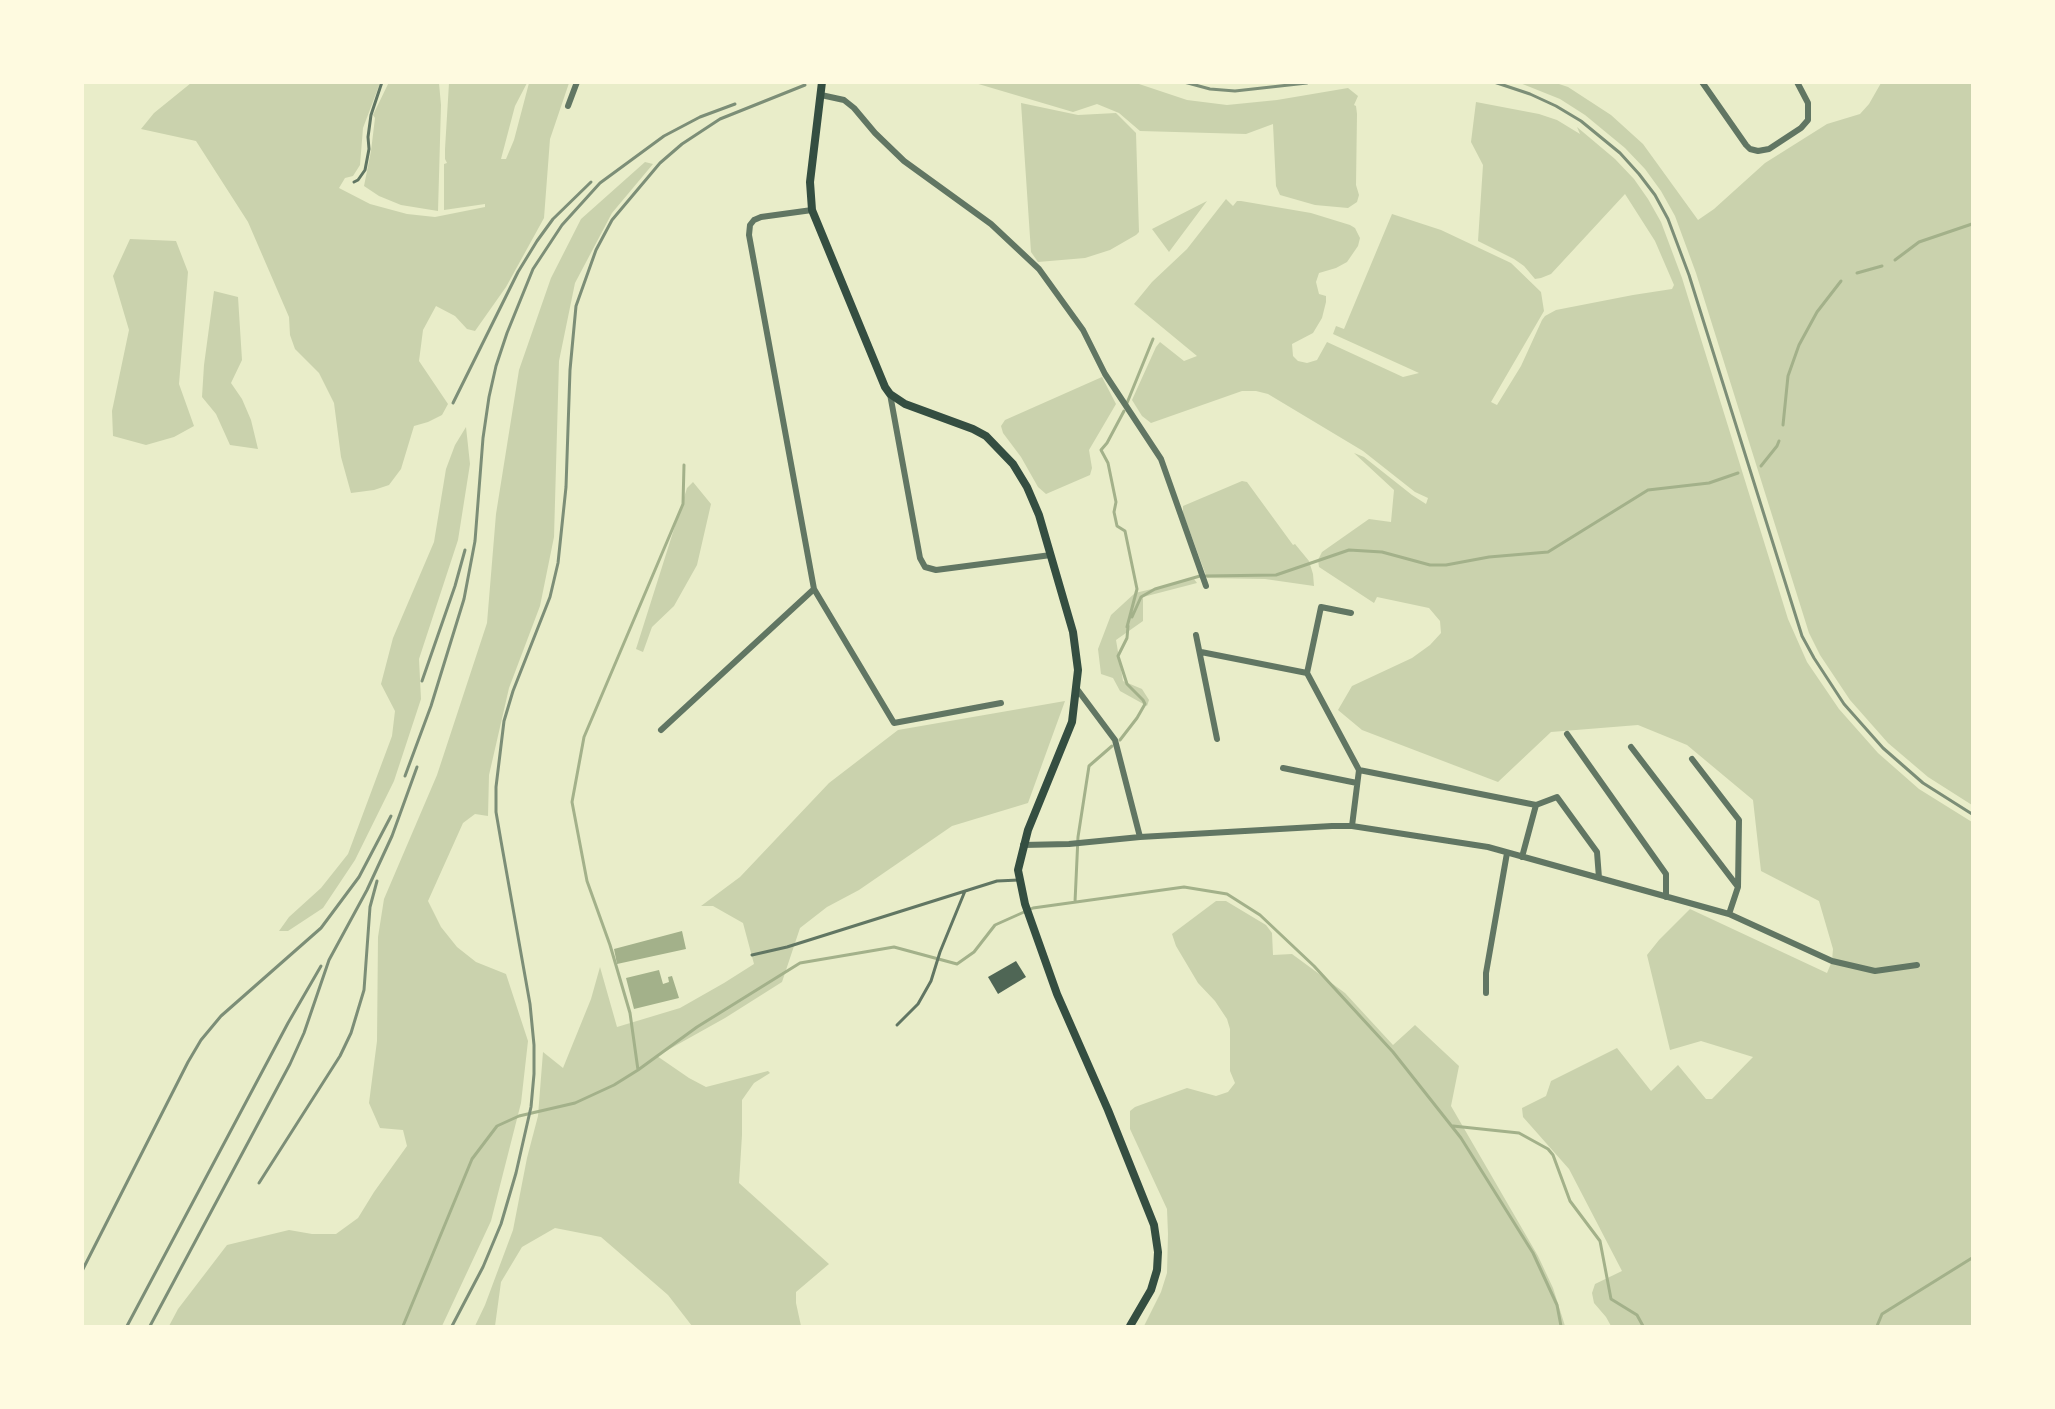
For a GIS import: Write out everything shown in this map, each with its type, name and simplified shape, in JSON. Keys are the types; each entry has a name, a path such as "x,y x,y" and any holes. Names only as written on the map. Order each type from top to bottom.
{"main road":[{"path":"822,82 810,182 812,210 880,376 890,394 912,407 986,436 1013,464 1027,487 1039,514 1075,642 1078,670 1072,722 1023,845 1017,870 1029,918 1057,994 1113,1121 1154,1225 1158,1252 1156,1270 1151,1290 1130,1326"}],"street":[{"path":"568,106 577,82"},
{"path":"1702,82 1750,149 1758,151 1769,149 1801,129 1808,120 1808,103 1797,82"},
{"path":"821,95 844,100 904,161 991,224 1039,269 1083,330 1105,374 1161,459 1206,586"},
{"path":"812,210 761,217 750,225 749,235 814,589 894,723 1001,703"},
{"path":"890,394 920,558 925,567 936,570 1052,555"},
{"path":"661,730 814,589"},
{"path":"1351,613 1321,607 1307,673 1359,770 1352,826"},
{"path":"1196,635 1216,739"},
{"path":"1201,652 1307,673"},
{"path":"1077,689 1115,740 1140,837"},
{"path":"1567,734 1666,874 1666,897"},
{"path":"1630,747 1738,887"},
{"path":"1692,759 1738,820 1738,887 1729,914"},
{"path":"1283,768 1357,783"},
{"path":"1359,770 1536,805 1557,797 1597,852 1599,878"},
{"path":"1522,857 1536,805"},
{"path":"1023,845 1352,826 1453,841 1507,853 1729,914 1832,961 1875,971 1917,965"},
{"path":"1486,993 1486,974 1507,853"}],"lane":[{"path":"354,182 365,170 371,115 382,82"},
{"path":"752,956 997,881 1019,880"},
{"path":"897,1025 918,1004 931,981 964,891"}],"shaded area":[{"path":"389,82 439,83 441,105 438,211 401,205 379,196 364,186 371,151 375,118 373,115"},
{"path":"191,83 380,83 363,128 360,165 353,176 345,178 339,188 370,204 407,214 435,217 485,207 485,204 444,210 444,164 447,163 445,149 449,83 527,83 515,106 501,159 506,159 514,140 529,83 569,83 550,139 544,218 506,287 475,331 467,329 455,316 436,306 423,330 419,361 448,404 442,415 414,426 401,469 389,485 374,490 351,493 341,457 334,403 319,373 295,349 290,335 289,317 248,222 196,141 141,129 154,113"},
{"path":"975,83 1136,83 1187,100 1227,105 1277,100 1348,88 1358,96 1354,105 1357,114 1356,185 1359,195 1357,202 1348,208 1315,205 1280,195 1276,186 1273,124 1246,134 1140,131 1119,113 1097,104 1073,112"},
{"path":"1520,83 1556,83 1568,87 1611,115 1643,144 1698,220 1714,209 1765,163 1827,124 1860,114 1869,104 1881,83 1972,83 1972,805 1928,777 1888,743 1850,700 1820,655 1809,633 1696,273 1675,216 1661,191 1645,169 1625,148 1585,115 1560,99"},
{"path":"1476,102 1539,114 1557,120 1580,134 1577,127 1615,159 1634,179 1648,199 1661,222 1682,278 1788,619 1807,662 1839,709 1878,753 1919,789 1972,822 1972,1326 1611,1326 1594,1303 1592,1293 1595,1284 1622,1271 1569,1169 1523,1117 1522,1108 1546,1096 1551,1081 1617,1048 1651,1091 1678,1065 1706,1099 1712,1099 1753,1057 1701,1041 1670,1050 1647,955 1690,909 1827,973 1832,961 1833,949 1819,901 1761,871 1753,800 1687,745 1638,725 1551,732 1498,782 1362,730 1338,710 1352,686 1412,658 1430,645 1441,633 1440,621 1429,608 1377,597 1374,603 1319,567 1318,560 1322,552 1369,519 1391,522 1394,490 1354,453 1364,457 1426,504 1428,498 1415,492 1363,451 1268,394 1242,391 1151,423 1142,416 1132,400 1160,342 1184,361 1197,356 1134,304 1152,282 1187,249 1226,199 1233,206 1237,201 1241,201 1311,213 1350,225 1355,228 1360,238 1358,246 1347,262 1319,273 1316,282 1319,294 1326,296 1326,302 1322,318 1313,333 1292,344 1293,356 1298,361 1307,363 1317,360 1327,342 1403,377 1419,373 1333,334 1336,326 1344,329 1392,214 1441,230 1511,263 1541,292 1544,311 1491,402 1497,405 1521,366 1545,316 1556,310 1672,289 1674,285 1655,241 1625,194 1551,274 1541,278 1535,279 1524,266 1514,259 1478,241 1483,165 1471,142"},
{"path":"1021,103 1078,115 1116,113 1136,133 1139,232 1136,235 1110,250 1085,258 1038,262 1031,252"},
{"path":"645,162 653,164 612,213 575,283 559,361 554,537 540,606 509,688 489,775 488,816 475,814 463,823 428,901 441,927 457,947 476,962 506,974 528,1041 521,1103 491,1221 442,1326 169,1326 178,1309 227,1245 289,1230 312,1234 336,1234 358,1218 407,1146 403,1130 380,1128 369,1103 377,1041 378,937 384,899 437,775 487,623 496,514 519,370 551,278 581,219"},
{"path":"1207,201 1169,252 1152,229"},
{"path":"130,239 176,241 188,272 179,384 194,426 174,437 146,445 113,436 112,411 129,330 113,276"},
{"path":"214,291 238,297 242,360 231,383 242,399 251,420 258,449 230,445 216,414 202,397"},
{"path":"1102,377 1116,404 1089,450 1092,468 1090,475 1046,494 1038,487 1021,457 1003,433 1001,426 1005,420"},
{"path":"466,427 470,464 458,540 419,659 421,699 394,781 355,860 323,908 288,931 279,931 289,917 321,888 348,854 392,736 395,711 381,684 393,638 434,542 446,469 455,445"},
{"path":"1242,481 1247,482 1293,545 1295,544 1309,561 1314,586 1265,579 1207,578 1183,513 1183,506"},
{"path":"693,482 711,504 697,565 674,606 652,627 643,652 636,649 687,488"},
{"path":"1194,579 1197,583 1143,597 1143,621 1116,640 1123,681 1142,689 1149,700 1147,706 1120,691 1113,678 1101,674 1098,649 1111,615 1135,593"},
{"path":"1065,701 1028,803 952,826 859,890 827,907 800,928 782,982 725,1018 657,1056 706,1087 768,1071 770,1073 754,1083 742,1100 739,1183 829,1264 796,1292 801,1326 692,1326 668,1295 601,1237 555,1228 522,1247 501,1282 495,1326 475,1326 513,1230 538,1116 543,1052 563,1068 591,999 600,967 617,1027 680,1008 724,983 754,964 743,923 713,906 701,906 740,877 829,783 898,730"},
{"path":"1216,901 1226,901 1266,925 1272,933 1273,955 1292,954 1345,993 1393,1045 1415,1025 1459,1066 1451,1106 1538,1256 1553,1288 1565,1326 1144,1326 1161,1292 1167,1273 1167,1209 1130,1129 1130,1111 1135,1107 1187,1088 1216,1096 1228,1092 1235,1083 1230,1071 1230,1029 1227,1019 1215,1001 1198,983 1176,946 1172,934"},
{"path":"682,931 686,949 617,964 614,949"},
{"path":"659,970 663,984 669,982 668,977 672,976 679,998 634,1009 626,978"}],"building":[{"path":"1016,961 1026,977 998,994 988,977"}],"waterway":[{"path":"1895,260 1919,242 1972,224"},
{"path":"1857,273 1882,266"},
{"path":"1783,425 1788,376 1799,345 1817,312 1841,281"},
{"path":"1127,403 1153,339"},
{"path":"1124,411 1101,450 1108,463 1116,502 1114,512 1117,526 1125,531 1137,589 1127,627"},
{"path":"1761,466 1779,441"},
{"path":"638,1070 630,1013 610,945 587,881 572,802 584,737 683,504 684,465"},
{"path":"1205,576 1276,575 1349,550 1382,552 1430,565 1548,552 1648,490 1709,483 1738,473"},
{"path":"1132,617 1141,597 1155,589 1200,576"},
{"path":"1120,740 1145,704 1127,684 1118,656 1127,638 1128,626"},
{"path":"1075,902 1078,837 1089,766 1112,746"},
{"path":"403,1326 472,1159 497,1126 519,1116 575,1103 614,1085 697,1027 800,963 894,947 957,964 974,952 995,925 1033,908 1184,887 1227,894 1260,915 1314,966 1393,1052 1461,1138 1533,1253 1557,1305 1561,1326"},
{"path":"1453,1126 1519,1133 1548,1149 1553,1155 1570,1201 1600,1241 1611,1299 1637,1315 1643,1326"},
{"path":"1877,1326 1882,1314 1972,1258"}],"railway":[{"path":"1184,82 1210,89 1235,91 1307,83"},
{"path":"1494,82 1530,94 1581,121 1620,153 1655,195 1668,219 1689,275 1802,636 1844,704 1883,748 1923,783 1972,814"},
{"path":"452,1326 483,1267 501,1224 516,1173 531,1107 534,1045 530,1004 496,812 496,787 504,721 513,691 550,597 558,563 566,487 570,370 576,306 596,250 612,220 660,163 682,144 720,119 805,85"},
{"path":"405,776 431,706 464,599 475,541 483,438 489,397 507,333 533,269 562,225 600,183 664,136 700,117 735,104"},
{"path":"453,403 518,272 537,241 553,219 591,182"},
{"path":"422,681 465,550"},
{"path":"150,1326 290,1064 304,1033 329,960 367,890 392,836 417,767"},
{"path":"82,1271 201,1040 221,1016 321,928 359,877 391,816"},
{"path":"259,1183 340,1056 351,1033 364,990 370,907 377,881"},
{"path":"127,1326 288,1023 321,966"}]}
